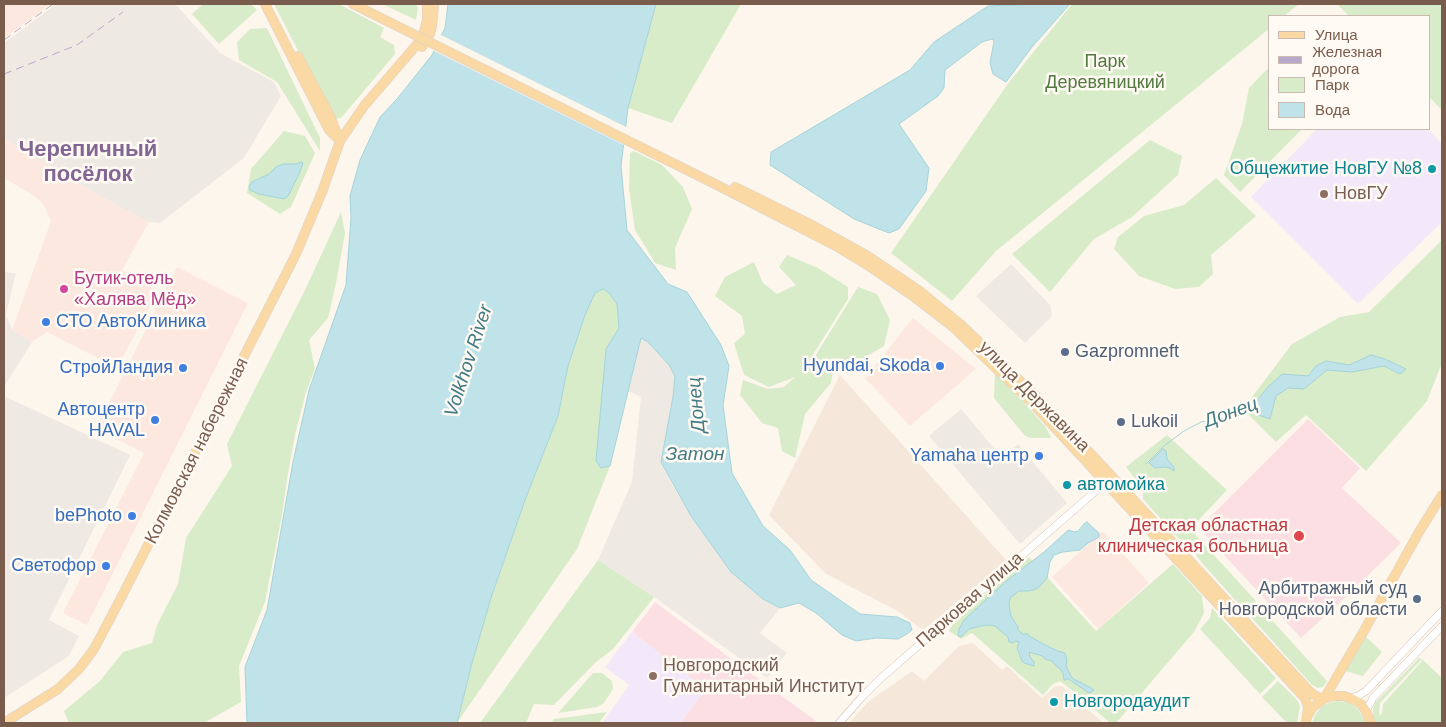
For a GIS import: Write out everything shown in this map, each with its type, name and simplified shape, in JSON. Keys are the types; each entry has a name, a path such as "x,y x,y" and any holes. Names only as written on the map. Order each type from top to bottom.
{"main road":[{"path":"265,4 329,130 340,141"},
{"path":"272,4 330,116 340,141"},
{"path":"353,4 390,20"},
{"path":"363,4 390,20"},
{"name":"Колмовская набережная","path":"4,723 62,686 94,649 126,590 296,254 322,192 340,141 364,106 419,42 427,20 426,4"},
{"name":"Колмовская набережная","path":"340,141 358,117 420,51 426,42 432,26 434,4"},
{"name":"улица Державина","path":"390,20 714,180 806,222 883,266 914,287 959,324 1038,398 1106,482 1305,698 1308,707 1306,723"},
{"name":"улица Державина","path":"1066,432 1309,691 1324,699"},
{"path":"1324,699 1442,495"},
{"path":"1333,682 1350,698 1361,704 1371,723"},
{"path":"1324,699 1338,696 1350,698"},
{"name":"улица Державина","path":"1306,723 1313,707 1324,699"}],"street":[{"name":"Парковая улица","path":"839,723 880,679 1106,482"},
{"path":"1350,698 1366,691 1442,611"},
{"path":"1366,711 1373,698 1442,626"}],"shaded area":[{"path":"4,4 50,4 4,38"},
{"path":"56,4 175,4 220,53 274,82 281,96 244,158 160,223 149,222 114,204 23,151 4,137 4,43"},
{"path":"1316,130 1429,130 1442,144 1442,222 1358,304 1251,197"},
{"path":"4,137 23,151 114,204 149,222 122,270 158,291 117,368 47,332 32,342 12,330 51,221 43,204 34,196 4,178"},
{"path":"1011,264 1050,305 1052,316 1025,343 976,296"},
{"path":"177,267 248,303 87,625 63,613 144,453 96,429"},
{"path":"4,272 16,273 6,315 12,330 32,342 4,387"},
{"path":"913,318 976,369 910,426 865,378"},
{"path":"641,338 648,342 669,365 675,376 661,462 672,484 691,516 731,572 763,599 780,608 760,633 787,653 767,678 654,597 598,560 632,482 641,397 629,391"},
{"path":"840,375 1007,561 923,630 896,610 826,574 769,515"},
{"path":"4,396 130,455 49,620 79,636 69,656 4,698"},
{"path":"961,409 1002,458 1018,444 1067,503 1020,544 929,436"},
{"name":"Детская областная клиническая больница","path":"1308,419 1360,468 1342,488 1401,543 1301,638 1199,528"},
{"path":"1103,531 1149,583 1098,629 1052,577"},
{"path":"655,602 816,721 815,723 680,723 706,689 632,632"},
{"name":"Новгородский Гуманитарный Институт","path":"632,632 706,689 680,723 602,723 629,685 605,667"},
{"path":"973,643 1002,670 1007,666 1042,698 1055,686 1062,686 1103,723 849,723 868,702 912,671 924,681 959,646"}],"green space":[{"path":"203,4 251,4 257,10 219,44 192,14"},
{"path":"274,4 339,4 384,28 380,37 394,45 395,54 342,117 334,120"},
{"path":"382,4 416,4 418,8 416,20"},
{"path":"656,4 741,4 672,123 628,108"},
{"name":"Парк Деревяницкий","path":"1072,4 1299,4 1285,15 1268,15 1268,30 996,251 952,301 891,253 1007,85"},
{"path":"1337,4 1442,4 1442,110 1431,99 1431,15 1348,15"},
{"path":"267,28 320,138 320,151 277,82 239,60 237,42 250,29"},
{"path":"1267,69 1268,130 1301,130 1240,192 1224,175 1242,124 1249,88"},
{"path":"284,131 305,136 315,153 291,207 280,214 247,193 251,169"},
{"path":"1150,140 1182,156 1178,175 1132,217 1094,239 1050,292 1012,254"},
{"path":"634,151 662,165 683,187 692,209 675,248 676,270 655,263 635,230 629,189 630,153"},
{"path":"1216,178 1256,216 1211,255 1213,274 1199,287 1175,289 1139,276 1114,249 1118,237 1144,216 1184,205"},
{"path":"341,212 345,233 336,283 328,318 309,340 315,369 306,392 295,435 265,602 239,666 241,702 204,723 69,723 64,711 100,681 123,652 152,643 157,625 178,584 186,538 232,466 227,444 305,290"},
{"path":"1442,240 1442,363 1427,401 1366,471 1306,415 1276,442 1243,409 1292,344 1340,317 1369,312"},
{"path":"787,255 818,268 848,287 848,299 802,372 809,366 858,287 877,294 890,320 884,346 864,358 849,359 834,367 831,383 805,414 795,458 782,451 778,428 762,423 740,395 743,380 768,389 784,387 795,377 769,387 744,375 734,343 745,334 742,316 715,296 725,277 754,262 763,283 777,294 796,285 779,267"},
{"path":"603,289 609,293 617,304 619,329 606,349 601,468 610,466 577,549 457,723 491,598 525,500 558,416 568,366 585,315 595,292"},
{"path":"995,373 1045,426 1051,438 1030,438 1024,435 994,398"},
{"path":"1167,435 1227,490 1190,529 1256,601 1245,611 1191,548 1175,535 1143,499 1143,492 1126,467"},
{"path":"1029,557 1096,631 1173,564 1202,596 1204,613 1194,632 1116,723 1110,723 1060,681 1053,684 1043,695 972,633 961,639 949,631 955,619"},
{"path":"598,560 654,597 613,649 596,662 554,705 534,704 526,723 480,723"},
{"path":"1260,607 1327,681 1323,687 1318,688 1312,685 1250,616"},
{"path":"1212,608 1276,678 1260,694 1200,629 1210,618"},
{"path":"1366,637 1382,652 1363,676 1345,671"},
{"path":"1419,658 1422,659 1380,703 1379,715 1382,714 1383,704 1423,660 1442,678 1442,723 1376,723 1373,717 1375,703"},
{"path":"593,673 602,673 612,681 613,689 604,703 597,707 558,713"},
{"path":"1278,681 1297,700 1300,706 1297,723 1287,723 1262,697"},
{"path":"1337,701 1348,702 1357,708 1366,723 1312,723 1322,706"},
{"path":"607,712 599,723 551,723 554,719"}],"water":[{"path":"448,4 656,4 628,108 621,166 627,230 668,284 687,292 721,345 729,366 723,405 732,473 763,526 790,550 811,580 860,614 897,617 910,623 912,630 907,634 898,639 876,638 856,641 842,635 816,613 799,603 780,608 763,599 731,572 691,516 661,462 675,376 669,365 648,342 641,338 610,466 601,468 596,461 606,349 619,328 617,304 609,293 603,289 595,293 585,315 568,366 558,416 525,500 491,598 457,723 247,723 245,667 267,610 293,462 309,390 346,285 351,218 350,196 360,160 380,117 432,55 445,28"},
{"path":"1070,4 1032,47 1006,82 993,74 990,63 994,41 992,39 982,42 945,70 944,88 938,96 899,124 929,168 926,191 899,229 889,233 854,219 770,165 771,152 910,70 934,42 988,6"},
{"path":"303,163 299,174 288,196 284,199 259,194 250,190 249,186 252,182 269,174 276,167 283,164"},
{"path":"1371,355 1406,369 1400,374 1384,366 1352,372 1327,370 1304,389 1288,388 1276,396 1270,419 1258,415 1256,402 1282,374 1308,376 1316,366 1326,361 1349,365"},
{"path":"1163,449 1166,451 1167,459 1174,467 1174,471 1164,467 1155,468 1149,463"},
{"path":"1087,522 1099,533 1099,537 1080,550 1054,555 1050,562 1047,578 1039,587 1029,591 1019,591 1010,598 1009,605 1011,616 1018,630 1047,646 1065,653 1066,666 1072,678 1093,689 1092,692 1089,693 1067,678 1064,680 1060,669 1052,661 1042,656 1029,652 1034,666 1024,663 1017,648 1019,642 1009,642 1008,637 995,626 981,626 969,629 960,637 958,635 964,620 1005,582 1044,552 1066,532 1069,530 1078,531"}],"pier":[{"path":"439,34 628,128 626,146 432,50"}],"waterway":[{"name":"Донец","path":"1146,464 1165,445 1184,431 1201,422 1234,415 1256,405"}],"railway":[{"path":"4,40 53,4"},
{"path":"4,74 77,45 123,12"}],"place":[{"name":"Общежитие НовГУ №8","path":"1432,169"},
{"name":"НовГУ","path":"1324,194"},
{"name":"Бутик-отель «Халява Мёд»","path":"64,289"},
{"name":"СТО АвтоКлиника","path":"46,322"},
{"name":"Gazpromneft","path":"1065,352"},
{"name":"Hyundai, Skoda","path":"940,366"},
{"name":"СтройЛандия","path":"183,368"},
{"name":"Автоцентр HAVAL","path":"155,420"},
{"name":"Lukoil","path":"1121,422"},
{"name":"Yamaha центр","path":"1039,456"},
{"name":"автомойка","path":"1067,485"},
{"name":"bePhoto","path":"132,516"},
{"name":"Детская областная клиническая больница","path":"1299,536"},
{"name":"Светофор","path":"106,566"},
{"name":"Арбитражный суд Новгородской области","path":"1417,599"},
{"name":"Новгородский Гуманитарный Институт","path":"653,676"},
{"name":"Новгородаудит","path":"1054,702"}],"district":[{"name":"Черепичный посёлок","path":"88,162"}],"water label":[{"name":"Volkhov River","path":"469,361"},
{"name":"Затон","path":"695,455"}]}
